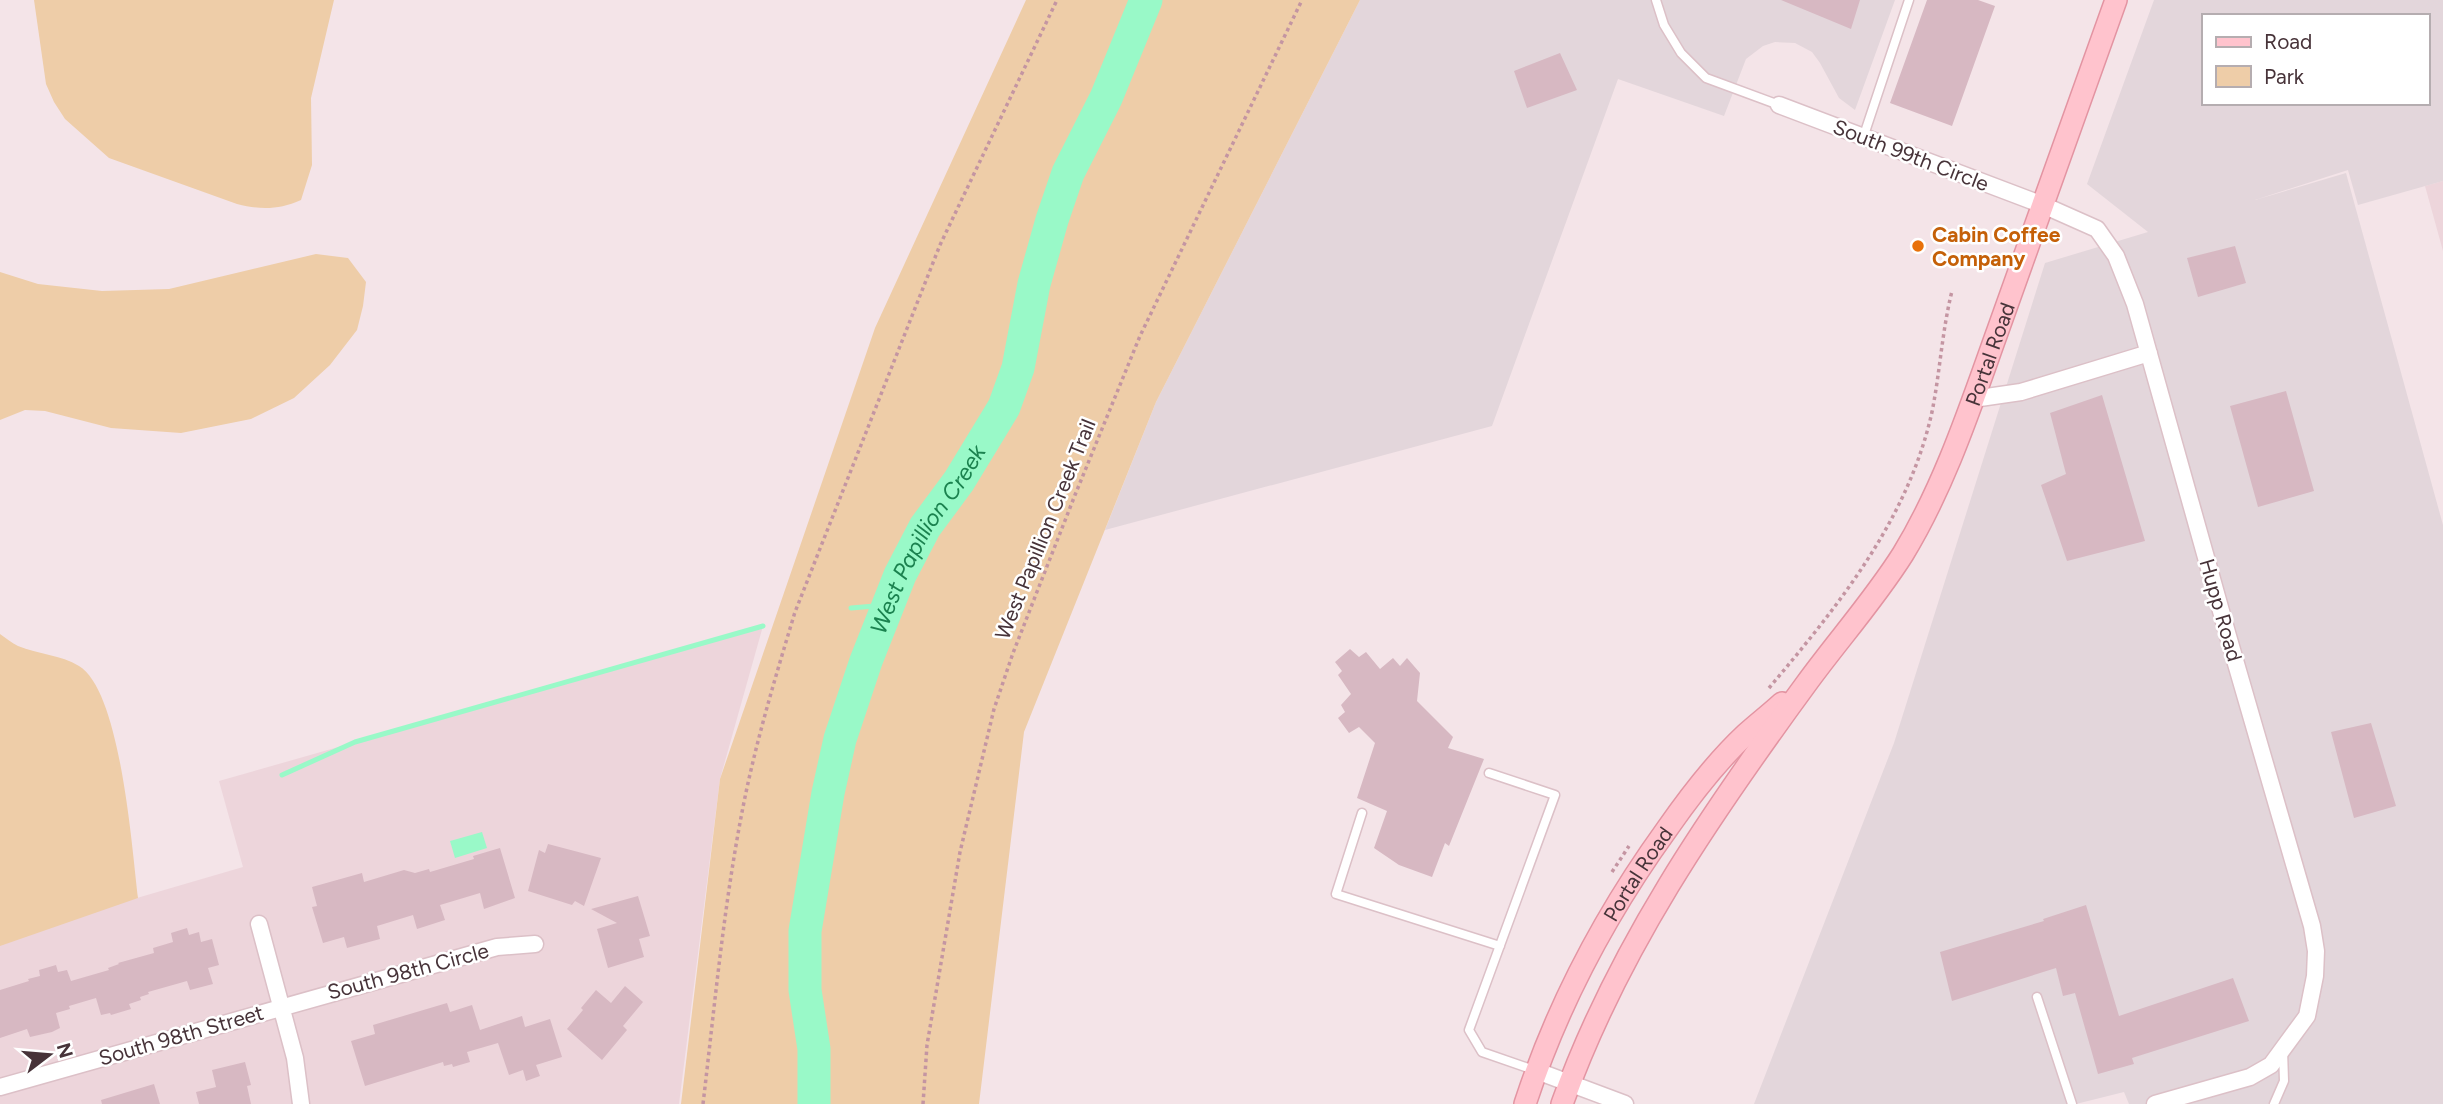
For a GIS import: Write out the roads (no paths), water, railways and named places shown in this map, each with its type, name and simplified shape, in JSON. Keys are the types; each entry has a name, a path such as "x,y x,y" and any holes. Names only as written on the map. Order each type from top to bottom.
{"main road":[{"name":"Portal Road","path":"1562,1104 1600,1011 1628,953 1658,902 1702,831 1808,681 1868,606 1903,553 1932,499 1973,400 2116,0"},
{"name":"Portal Road","path":"1525,1104 1583,967 1615,906 1655,845 1707,776 1744,736 1808,681"}],"street":[{"name":"South 99th Circle","path":"1779,104 2043,205"},
{"name":"Hupp Road","path":"2043,205 2097,229 2116,256 2135,304 2312,926 2316,951 2315,976 2307,1016 2271,1065 2250,1077 2155,1104"},
{"path":"1973,400 2021,392 2149,353"},
{"path":"259,924 295,1058 300,1104"},
{"name":"South 98th Circle","path":"282,1006 497,947 535,944"},
{"name":"South 98th Street","path":"0,1087 282,1006"},
{"path":"1537,1071 1625,1104"}],"lane":[{"path":"1656,0 1664,25 1681,53 1706,78 1779,104"},
{"path":"1863,138 1909,0"},
{"path":"1489,773 1555,795 1469,1030 1482,1052 1537,1071"},
{"path":"1362,813 1336,894 1500,946"},
{"path":"2038,997 2072,1104"},
{"path":"2274,1104 2284,1081 2283,1049"}],"waterway":[{"name":"West Papillion Creek","path":"814,1104 814,1049 805,990 805,931 828,793 840,739 866,661 900,575 925,527 959,481 1004,407 1018,368 1034,284 1068,173 1106,98 1146,0"},
{"path":"851,608 887,605"},
{"path":"282,775 355,742 763,626"}],"place":[{"name":"Cabin Coffee Company","path":"1918,246"}]}
